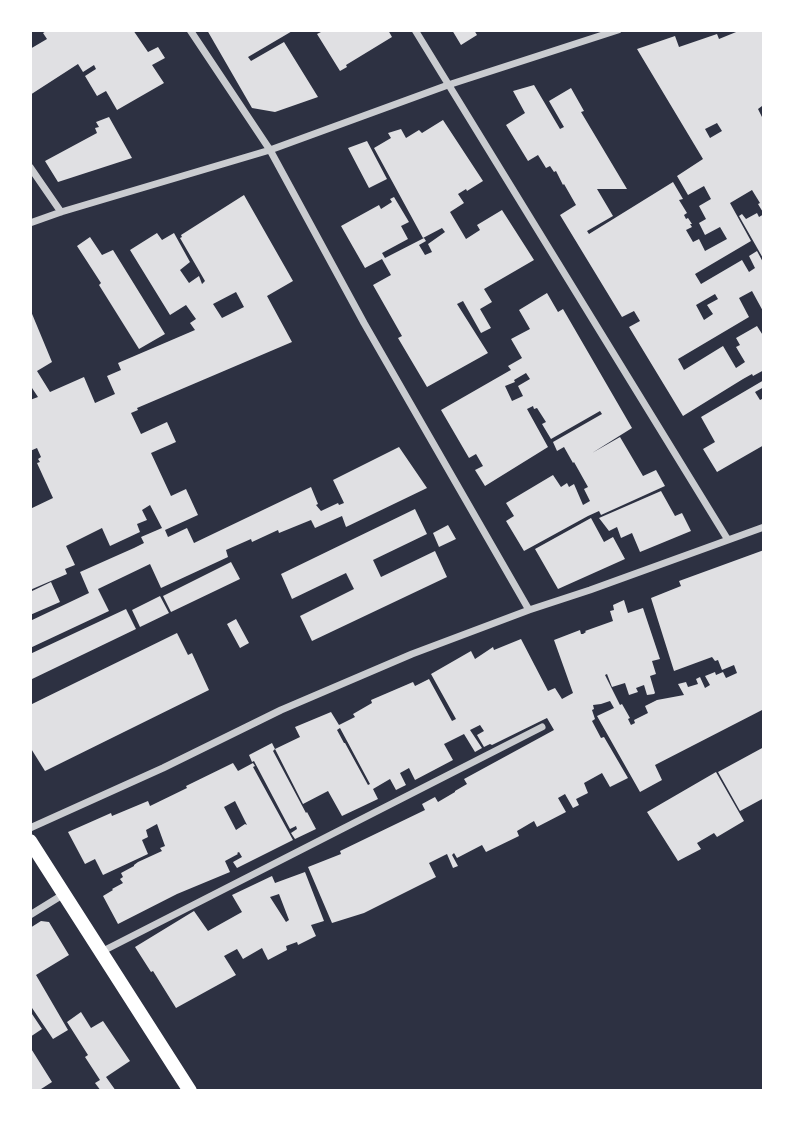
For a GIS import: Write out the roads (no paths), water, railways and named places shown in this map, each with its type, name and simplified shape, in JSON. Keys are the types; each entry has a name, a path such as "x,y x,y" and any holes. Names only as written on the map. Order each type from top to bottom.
{"main road":[{"path":"30,841 190,1091"}],"street":[{"path":"190,30 270,150 364,323 530,610"},
{"path":"415,30 728,540"},
{"path":"30,223 270,150 448,85 618,30"},
{"path":"30,167 61,212"},
{"path":"30,828 163,768 281,710 412,654 764,527"},
{"path":"101,953 542,727"},
{"path":"30,915 64,894"}]}
